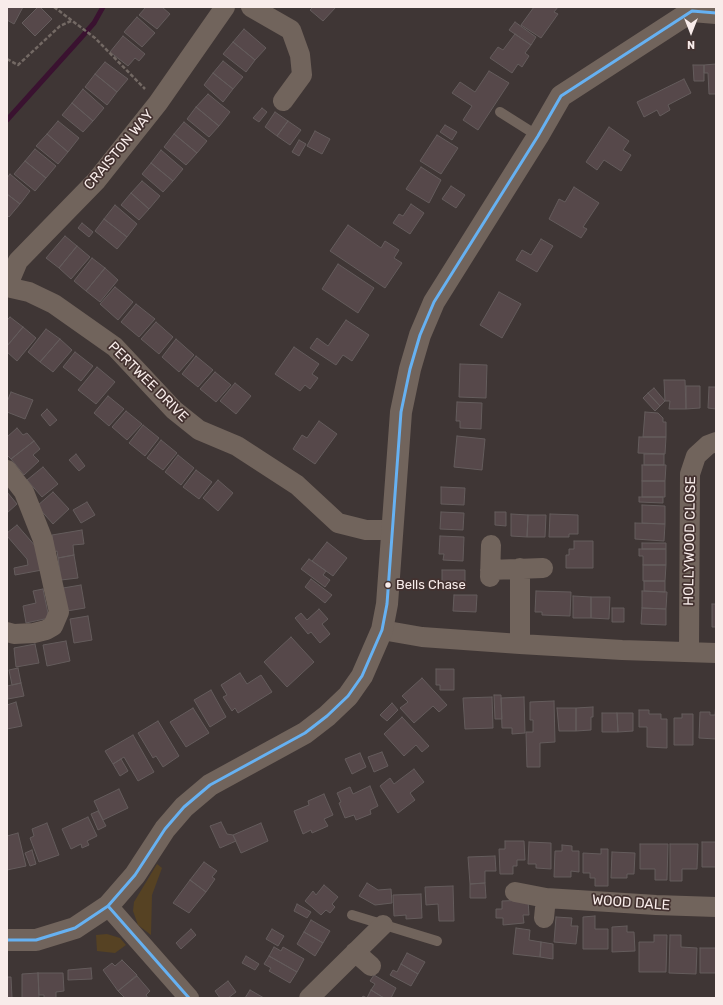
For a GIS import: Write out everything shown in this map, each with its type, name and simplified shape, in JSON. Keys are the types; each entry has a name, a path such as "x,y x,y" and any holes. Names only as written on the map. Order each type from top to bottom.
{"street":[{"name":"CRAISTON WAY","path":"7,287 18,261 96,181 158,103 225,7"},
{"path":"251,7 291,30 300,55 302,75 283,101"},
{"path":"7,940 36,940 75,928 108,906 135,875 165,829 184,806 210,785 305,733 327,716 348,696 362,676 382,630 387,604 391,530 401,412 410,369 420,335 434,302 538,136 561,96 692,11 716,13"},
{"name":"PERTWEE DRIVE","path":"7,287 29,292 54,304 115,347 174,410 199,430 237,446 297,486 338,523 366,530 391,530"},
{"name":"HOLLYWOOD CLOSE","path":"689,651 690,474 696,456 708,445 716,442"},
{"path":"7,470 24,492 43,540 58,612 53,626 46,630 34,633 14,634 7,632"},
{"path":"490,545 490,573 520,568 543,568"},
{"path":"520,568 520,644"},
{"path":"382,630 422,637 520,644 622,650 716,653"},
{"name":"WOOD DALE","path":"515,892 546,898 656,906 716,907"},
{"path":"544,918 546,898"},
{"path":"108,906 189,998"},
{"path":"309,998 383,925"},
{"path":"355,952 371,966"}],"lane":[{"path":"500,112 538,136"},
{"path":"352,915 437,941"}],"path":[{"path":"54,7 95,38 158,103"},
{"path":"7,59 18,65 60,26 71,21"}],"shaded area":[{"path":"157,864 162,868 152,895 151,935 138,925 133,911 134,902"},
{"path":"107,934 120,938 126,945 115,953 97,951 96,935"}],"building":[{"path":"7,7 23,7 14,24 7,20"},
{"path":"38,7 40,7 52,19 35,36 22,23"},
{"path":"146,7 162,7 170,14 157,29 139,15"},
{"path":"313,7 336,7 323,21 310,10"},
{"path":"534,7 558,7 554,12 558,14 541,38 521,25"},
{"path":"137,17 155,33 142,47 124,32"},
{"path":"515,22 536,37 531,45 509,30"},
{"path":"244,29 266,48 255,60 233,42"},
{"path":"515,34 531,45 525,53 529,56 522,67 518,64 512,73 490,58 498,47 503,50"},
{"path":"123,36 145,54 139,61 135,58 128,66 110,52"},
{"path":"233,42 255,60 246,72 223,54"},
{"path":"223,61 243,77 233,89 213,73"},
{"path":"105,62 128,79 117,92 95,74"},
{"path":"716,64 716,94 709,94 708,73 704,73 704,65"},
{"path":"693,65 704,65 704,81 694,81"},
{"path":"489,71 509,83 478,130 463,120 472,106 452,93 460,82 475,92"},
{"path":"213,73 233,89 223,102 204,85"},
{"path":"95,74 117,92 107,105 85,87"},
{"path":"684,79 691,93 668,105 670,110 660,116 657,110 644,117 637,102"},
{"path":"83,89 104,108 93,121 72,103"},
{"path":"208,94 230,112 219,126 196,107"},
{"path":"72,103 93,121 83,132 62,115"},
{"path":"196,107 219,126 209,137 187,119"},
{"path":"262,108 267,112 259,122 253,118"},
{"path":"275,112 288,121 277,136 265,127"},
{"path":"58,121 79,138 68,152 47,134"},
{"path":"288,121 301,130 290,145 277,136"},
{"path":"184,122 207,141 197,153 174,134"},
{"path":"445,125 457,132 452,140 440,132"},
{"path":"609,127 629,141 623,150 631,155 621,171 604,160 597,170 586,162"},
{"path":"315,131 330,139 322,154 307,146"},
{"path":"47,134 68,152 58,164 36,146"},
{"path":"174,134 197,153 186,165 164,147"},
{"path":"437,135 458,148 441,174 420,161"},
{"path":"299,140 306,144 299,156 292,152"},
{"path":"35,149 56,166 46,178 25,161"},
{"path":"161,150 183,169 173,181 151,163"},
{"path":"25,161 46,178 35,191 14,174"},
{"path":"151,163 173,181 163,192 142,174"},
{"path":"421,167 441,180 429,203 406,189"},
{"path":"10,174 30,191 20,204 7,194 7,178"},
{"path":"142,181 160,196 149,209 131,193"},
{"path":"451,186 465,195 456,208 442,199"},
{"path":"574,187 599,203 583,227 587,229 581,238 549,219 559,199 565,202"},
{"path":"131,193 149,209 139,220 121,205"},
{"path":"7,194 20,204 9,217 7,215"},
{"path":"411,204 424,213 410,234 393,223 399,214 403,216"},
{"path":"115,205 137,224 127,237 104,219"},
{"path":"104,219 127,237 117,249 95,231"},
{"path":"82,223 93,232 89,237 78,228"},
{"path":"348,225 381,248 385,241 399,250 394,258 402,263 385,288 330,251"},
{"path":"65,236 77,246 59,268 46,258"},
{"path":"541,239 553,246 537,272 516,260 522,250 531,255"},
{"path":"77,246 90,257 71,279 59,268"},
{"path":"92,258 105,268 86,291 74,281"},
{"path":"338,264 374,288 358,313 322,289"},
{"path":"105,268 118,280 100,302 86,291"},
{"path":"115,287 133,302 118,320 100,304"},
{"path":"499,292 521,304 502,338 480,325"},
{"path":"136,304 155,319 139,337 121,322"},
{"path":"10,317 23,327 7,346 7,320"},
{"path":"346,320 369,335 352,361 343,355 336,365 310,348 317,338 328,346"},
{"path":"156,322 173,337 159,354 141,339"},
{"path":"23,327 36,338 17,361 7,352 7,346"},
{"path":"46,329 60,339 40,362 28,352"},
{"path":"60,339 72,350 53,372 40,362"},
{"path":"176,339 194,355 179,372 162,357"},
{"path":"294,347 319,364 312,374 318,378 310,389 305,385 300,391 275,374"},
{"path":"75,352 93,366 81,381 63,367"},
{"path":"196,356 213,370 198,387 182,374"},
{"path":"460,364 487,365 486,398 459,397"},
{"path":"97,367 115,382 96,404 78,390"},
{"path":"215,372 231,385 216,402 200,389"},
{"path":"664,380 685,380 686,409 669,409 670,401 665,401"},
{"path":"235,383 251,396 236,414 220,401"},
{"path":"686,386 700,386 700,408 686,409"},
{"path":"709,387 716,387 716,409 708,408"},
{"path":"654,388 665,401 660,406 648,393"},
{"path":"11,392 33,400 25,419 7,412 7,402"},
{"path":"648,393 660,406 655,411 643,398"},
{"path":"108,396 124,409 109,426 94,413"},
{"path":"457,402 482,403 481,429 460,428 460,421 456,421"},
{"path":"47,409 57,420 50,426 41,415"},
{"path":"126,411 142,424 127,440 112,427"},
{"path":"645,412 658,413 663,418 663,422 666,422 666,437 643,437"},
{"path":"319,421 337,434 315,464 293,449 302,435 307,438"},
{"path":"143,425 159,438 145,456 129,443"},
{"path":"17,428 23,435 27,433 34,441 11,459 7,455 7,437"},
{"path":"457,436 485,439 482,470 454,467"},
{"path":"639,437 666,437 665,454 638,453"},
{"path":"161,440 177,453 163,470 147,458"},
{"path":"34,441 40,449 33,455 39,461 24,475 11,459"},
{"path":"76,454 85,466 79,471 69,460"},
{"path":"644,454 664,454 664,465 644,465"},
{"path":"178,455 194,468 181,485 165,472"},
{"path":"642,465 666,465 665,481 642,481"},
{"path":"43,467 58,484 42,497 27,480"},
{"path":"196,470 212,482 199,499 183,487"},
{"path":"218,480 233,493 218,511 203,498"},
{"path":"642,481 665,481 665,497 642,497"},
{"path":"441,487 465,488 464,505 441,504"},
{"path":"7,492 17,504 7,513"},
{"path":"53,492 69,509 53,524 37,506"},
{"path":"639,497 663,497 663,503 639,502"},
{"path":"87,502 95,515 81,523 73,510"},
{"path":"642,505 665,506 665,524 642,523"},
{"path":"441,512 464,513 463,530 440,529"},
{"path":"495,512 506,512 506,526 495,525"},
{"path":"511,514 528,515 527,537 511,536"},
{"path":"550,514 578,515 578,534 569,534 569,537 549,537"},
{"path":"528,515 546,515 545,537 527,537"},
{"path":"635,523 665,524 664,541 635,539"},
{"path":"17,525 37,548 42,570 15,575 14,568 28,565 27,559 7,536 7,533"},
{"path":"82,530 84,544 73,545 74,555 58,558 57,551 54,552 52,535"},
{"path":"440,536 464,537 463,561 443,560 444,554 439,554"},
{"path":"574,541 593,541 593,568 566,568 566,555 569,555 569,549 574,549"},
{"path":"327,542 347,558 333,576 312,561"},
{"path":"642,543 666,543 666,549 642,549"},
{"path":"639,549 666,549 666,565 643,565 643,556 639,556"},
{"path":"74,555 78,578 61,580 58,558"},
{"path":"309,559 326,571 323,575 330,580 325,587 301,569"},
{"path":"643,565 666,565 665,581 643,581"},
{"path":"442,570 465,570 465,587 442,586"},
{"path":"311,579 332,595 325,603 305,587"},
{"path":"644,581 665,581 665,592 644,591"},
{"path":"81,585 85,608 67,611 63,588"},
{"path":"43,589 49,618 26,623 23,606 36,603 33,591"},
{"path":"536,591 571,592 570,616 542,615 542,612 535,612"},
{"path":"642,591 667,592 666,609 642,608"},
{"path":"454,595 477,595 476,612 453,611"},
{"path":"573,596 591,597 591,618 573,618"},
{"path":"591,597 610,597 609,619 591,618"},
{"path":"712,604 716,604 716,627 712,627"},
{"path":"612,608 624,608 624,622 612,622"},
{"path":"642,608 666,609 666,625 641,624"},
{"path":"319,609 328,619 322,624 330,634 320,643 311,632 308,634 295,618 301,613 307,620"},
{"path":"88,616 92,640 74,643 70,619"},
{"path":"291,637 314,662 287,687 264,662"},
{"path":"66,641 70,661 47,666 43,645"},
{"path":"35,644 39,663 16,667 14,648"},
{"path":"18,668 21,683 12,685 9,670"},
{"path":"436,669 454,669 454,690 440,690 440,685 436,685"},
{"path":"240,673 247,684 261,675 272,692 238,713 235,708 232,711 223,697 227,695 221,685"},
{"path":"422,678 447,705 439,712 433,706 414,723 400,708 408,702 402,696"},
{"path":"21,683 24,696 8,699 7,686"},
{"path":"211,690 226,717 210,727 194,700"},
{"path":"494,695 501,695 502,719 495,719"},
{"path":"492,697 493,728 465,729 463,698"},
{"path":"524,697 525,733 512,734 512,728 502,728 501,698"},
{"path":"554,701 555,742 540,743 540,767 527,767 526,732 533,732 533,720 530,720 530,702"},
{"path":"716,701 716,739 699,738 700,712 710,712 710,715 715,715"},
{"path":"16,702 22,726 7,729 7,705"},
{"path":"392,703 398,710 387,721 380,715"},
{"path":"593,707 591,730 576,731 576,708"},
{"path":"193,708 209,733 186,747 170,722"},
{"path":"557,708 576,708 576,731 559,731"},
{"path":"639,710 649,710 649,714 661,714 661,719 667,719 667,748 647,747 647,727 639,727"},
{"path":"602,713 617,713 618,732 602,732"},
{"path":"617,713 633,713 633,731 618,732"},
{"path":"682,714 693,714 693,745 674,745 674,718 682,718"},
{"path":"402,717 429,746 422,752 416,745 404,756 384,734"},
{"path":"158,721 179,756 163,767 156,756 153,758 138,733"},
{"path":"133,735 154,772 138,781 124,757 113,764 105,751"},
{"path":"382,752 388,766 374,772 368,757"},
{"path":"360,753 366,767 352,774 345,759"},
{"path":"121,759 128,771 120,776 113,764"},
{"path":"414,769 424,782 410,793 415,800 398,813 380,786 390,778 394,784"},
{"path":"370,786 378,806 370,810 371,814 356,820 354,815 345,818 337,793 350,787 353,794"},
{"path":"119,789 128,808 103,820 94,801"},
{"path":"324,794 333,815 324,819 328,826 312,833 311,830 303,834 294,811 309,805 308,801"},
{"path":"98,811 106,826 98,830 91,814"},
{"path":"88,817 97,836 87,841 89,845 82,848 81,844 71,849 62,829"},
{"path":"221,822 227,834 233,835 236,841 220,848 210,826"},
{"path":"47,823 59,855 39,862 30,838 34,836 32,829"},
{"path":"261,823 268,841 241,853 233,835"},
{"path":"18,833 26,866 7,870 7,836"},
{"path":"505,841 524,841 525,860 517,860 517,866 513,866 513,874 500,874 499,849 505,849"},
{"path":"529,842 551,843 551,869 536,868 536,864 528,864"},
{"path":"702,842 716,842 716,867 702,867"},
{"path":"640,844 668,844 667,880 655,880 655,869 640,869"},
{"path":"670,844 698,844 697,869 682,869 682,881 670,881"},
{"path":"562,845 572,846 572,851 579,851 579,872 571,871 571,877 554,877 555,851 562,851"},
{"path":"601,849 608,849 608,886 595,886 595,878 590,878 590,873 583,873 583,853 601,854"},
{"path":"32,850 36,864 30,866 25,853"},
{"path":"612,852 635,853 634,874 627,874 627,878 611,878"},
{"path":"495,856 496,871 485,871 485,883 470,884 468,857"},
{"path":"204,862 217,871 212,877 215,879 206,892 190,880"},
{"path":"190,880 206,892 189,913 173,903"},
{"path":"367,883 378,890 391,889 392,903 375,905 359,896"},
{"path":"485,883 486,898 470,898 470,884"},
{"path":"324,885 338,897 332,904 335,907 330,913 326,910 321,915 305,901 313,891 316,895"},
{"path":"453,886 454,921 439,921 438,904 426,905 425,887"},
{"path":"421,894 422,918 406,919 406,915 394,916 393,895"},
{"path":"528,900 529,915 523,915 524,923 503,925 503,918 496,918 496,909 502,909 502,901"},
{"path":"297,904 311,912 307,918 294,911"},
{"path":"595,916 595,929 608,929 608,949 583,949 583,917"},
{"path":"556,917 572,918 571,926 578,926 576,944 554,942"},
{"path":"311,920 330,931 323,943 304,932"},
{"path":"627,926 627,932 634,932 635,951 612,952 612,927"},
{"path":"516,928 530,930 529,940 541,942 540,957 513,954"},
{"path":"191,929 196,935 181,949 176,943"},
{"path":"272,929 284,936 278,946 266,939"},
{"path":"304,932 323,943 315,956 297,944"},
{"path":"654,935 667,935 666,972 639,972 639,942 654,942"},
{"path":"670,935 681,935 681,947 697,948 696,974 669,973"},
{"path":"541,942 553,944 553,959 540,957"},
{"path":"274,947 281,951 283,947 304,959 297,972 269,956"},
{"path":"700,948 716,948 716,973 700,973"},
{"path":"407,953 425,962 418,974 401,964"},
{"path":"246,956 259,964 255,970 242,963"},
{"path":"269,956 297,972 290,983 269,971 271,968 264,964"},
{"path":"122,960 137,975 118,991 103,970 112,963 115,966"},
{"path":"401,964 418,974 411,986 390,975 393,970 397,972"},
{"path":"91,968 92,979 68,980 68,970"},
{"path":"38,973 63,973 64,991 56,992 56,998 44,998 44,995 39,995"},
{"path":"38,973 39,998 22,998 22,974"},
{"path":"374,975 396,988 391,998 384,998 371,990 375,984 370,981"},
{"path":"137,976 150,991 146,995 148,998 125,998 118,991"},
{"path":"7,977 11,977 12,998 7,998"},
{"path":"228,981 236,992 228,998 220,998 215,991"},
{"path":"250,990 264,998 245,998"},
{"path":"371,990 384,998 367,998"}],"waterway":[{"path":"7,120 94,23 103,7"}],"transit line":[{"path":"7,940 36,940 75,928 108,906 135,875 165,829 184,807 210,785 305,733 327,716 348,696 362,676 382,630 387,604 401,412 410,369 420,335 434,302 538,136 561,96 692,11 716,13"},
{"path":"108,906 189,998"}],"place":[{"name":"Bells Chase","path":"388,585"}]}
